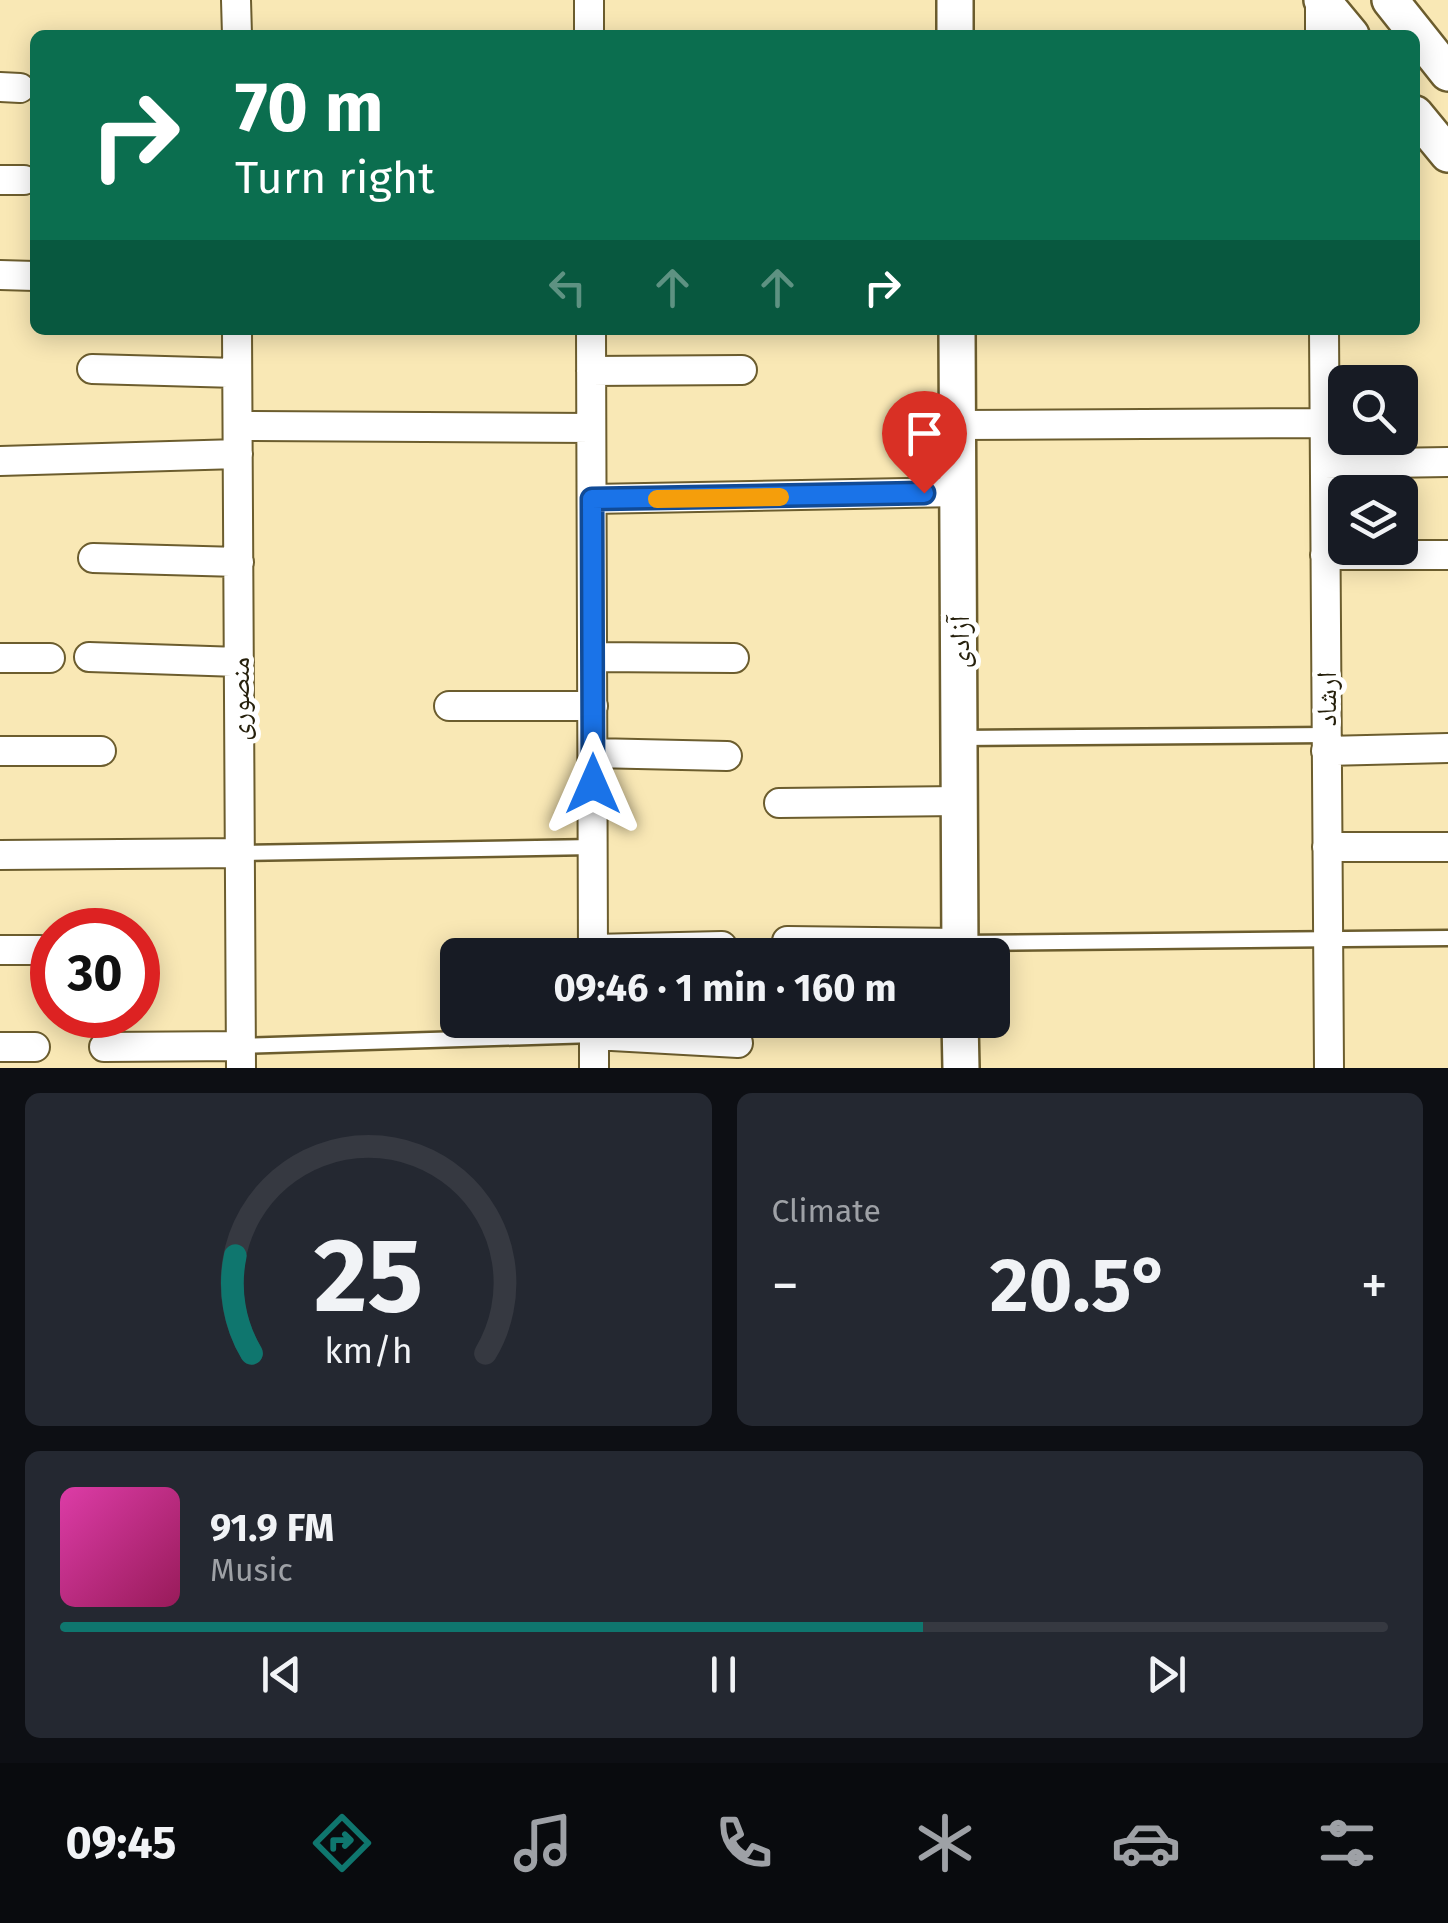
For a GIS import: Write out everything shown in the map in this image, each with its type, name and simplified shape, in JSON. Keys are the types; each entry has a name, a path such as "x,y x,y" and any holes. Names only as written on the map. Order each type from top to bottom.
{"street":[{"path":"236,0 237,30"},
{"path":"589,0 589,30"},
{"path":"954,0 955,30"},
{"path":"1320,30 1321,0"},
{"path":"1321,0 1347,30"},
{"path":"1390,0 1414,30"},
{"path":"1420,37 1448,72"},
{"path":"1420,120 1448,154"},
{"path":"0,275 30,276"},
{"name":"منصوری","path":"237,335 241,1057"},
{"path":"590,335 594,938"},
{"name":"آزادی","path":"956,335 960,938"},
{"name":"ارشاد","path":"1324,335 1330,1068"},
{"path":"92,369 237,373"},
{"path":"591,370 742,370"},
{"path":"957,425 1324,423"},
{"path":"0,461 238,440 591,428"},
{"path":"1325,464 1448,462"},
{"path":"592,499 958,492"},
{"path":"1325,555 1448,555"},
{"path":"93,558 239,562"},
{"path":"89,656 239,662"},
{"path":"593,657 734,658"},
{"path":"0,658 50,658"},
{"path":"449,706 593,706"},
{"path":"1326,743 1448,748"},
{"path":"0,751 101,752"},
{"path":"593,753 727,756"},
{"path":"779,803 960,800"},
{"path":"1327,847 1448,848"},
{"path":"0,854 240,853"},
{"path":"0,950 30,950"},
{"path":"594,1038 594,1068"},
{"path":"693,1038 738,1043"},
{"path":"960,1038 961,1068"},
{"path":"0,1047 36,1047"},
{"path":"104,1047 241,1057"}],"lane":[{"path":"959,738 1326,743"},
{"path":"240,853 594,847"},
{"path":"1010,948 1448,938"},
{"path":"241,1057 465,1038"}],"slow traffic":[{"path":"657,499 780,497"}],"route":[{"path":"593,784 592,499 924,493"}]}
